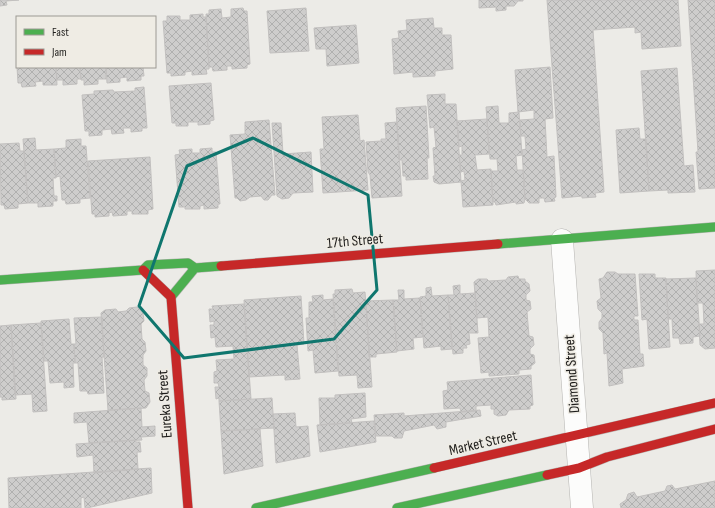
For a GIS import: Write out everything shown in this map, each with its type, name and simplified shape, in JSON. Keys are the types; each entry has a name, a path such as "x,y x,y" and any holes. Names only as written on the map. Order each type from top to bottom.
{"main road":[{"name":"17th Street","path":"0,280 143,270 148,265 188,263 195,268 715,227"},
{"path":"143,270 171,297 195,268"},
{"name":"Eureka Street","path":"171,297 188,508"},
{"name":"Market Street","path":"256,508 715,403"},
{"path":"397,508 579,468 607,458 715,429"}],"street":[{"name":"Diamond Street","path":"562,240 582,508"}],"highlighted area":[{"path":"253,138 368,195 377,290 334,339 184,358 139,306 187,166"}],"building":[{"path":"0,0 19,0 6,1 7,5 0,6"},
{"path":"479,0 523,1 518,1 514,6 506,6 506,10 496,11 496,7 479,8"},
{"path":"547,0 678,0 681,46 642,49 641,32 635,33 635,27 593,30 604,192 595,193 596,197 582,198 582,196 562,198"},
{"path":"688,0 715,0 715,188 699,189"},
{"path":"243,8 244,11 247,11 250,64 247,65 247,68 232,69 232,66 227,66 227,70 213,71 212,67 209,67 206,14 209,14 209,10 221,9 222,18 231,17 231,9"},
{"path":"306,8 309,51 270,53 267,11"},
{"path":"203,14 203,17 206,17 209,67 209,69 206,69 207,74 192,75 192,71 185,72 185,75 171,76 171,73 167,73 163,21 167,21 167,16 180,16 180,20 190,20 190,15"},
{"path":"433,18 434,28 442,28 442,35 451,35 453,69 435,71 435,76 413,77 413,72 394,74 392,39 399,38 398,31 407,30 406,20"},
{"path":"356,25 359,63 327,66 326,49 316,49 314,28"},
{"path":"550,67 553,118 545,119 547,157 554,156 556,197 554,198 555,201 545,202 544,198 539,198 539,203 529,203 525,199 522,150 526,149 525,136 521,136 520,120 534,119 534,110 518,112 515,70"},
{"path":"17,68 56,68 57,85 43,85 43,81 35,82 36,86 22,87 21,83 18,83"},
{"path":"56,68 80,68 81,79 77,79 77,84 63,85 63,80 57,80"},
{"path":"80,68 106,68 106,79 98,79 98,84 84,85 84,80 81,80"},
{"path":"106,68 143,68 144,76 141,76 141,80 127,81 127,77 120,78 120,82 107,83"},
{"path":"677,68 684,166 693,165 695,192 668,193 668,190 649,191 641,71"},
{"path":"211,83 214,120 210,121 210,124 198,125 198,122 188,122 188,126 176,126 176,123 172,123 169,86"},
{"path":"144,87 147,128 142,128 142,131 131,132 131,128 123,128 124,133 112,134 111,129 102,130 102,135 89,136 89,131 85,131 82,95 94,94 94,91 135,91 135,88"},
{"path":"445,94 445,104 456,104 461,182 439,184 434,182 433,176 435,176 433,148 436,147 434,127 430,128 427,95"},
{"path":"426,106 429,158 427,158 428,179 406,180 406,176 403,176 402,160 399,160 396,108"},
{"path":"498,106 499,123 509,123 509,113 519,112 522,155 516,156 517,170 523,170 524,203 516,204 516,202 496,205 495,202 493,202 491,171 498,171 497,159 490,159 486,107"},
{"path":"358,115 360,141 364,140 368,190 323,193 320,149 324,149 322,117"},
{"path":"487,119 489,154 475,155 477,170 491,169 493,205 463,207 461,181 465,180 464,171 461,172 459,155 462,155 462,146 459,147 457,121"},
{"path":"269,120 275,195 272,195 268,200 264,200 261,196 250,197 246,200 240,201 235,198 230,135 245,134 245,122"},
{"path":"397,122 402,196 372,198 370,175 368,172 366,142 381,141 381,139 386,139 385,123"},
{"path":"272,123 281,123 283,154 311,152 313,192 293,193 289,198 282,199 277,196"},
{"path":"639,128 640,139 646,139 649,191 620,193 616,130"},
{"path":"35,138 36,150 54,149 56,178 53,178 54,196 57,196 57,201 53,201 53,206 38,207 38,203 28,203 23,139"},
{"path":"81,139 81,146 86,146 90,198 80,199 80,203 66,204 65,200 62,200 60,176 56,177 54,149 66,148 66,140"},
{"path":"19,143 20,151 24,151 28,203 18,204 18,208 5,209 4,205 1,205 0,144"},
{"path":"212,148 212,152 216,152 220,204 218,204 218,208 204,209 204,205 200,206 200,209 185,209 185,207 179,207 175,155 180,154 179,150 192,149 192,153 200,153 200,149"},
{"path":"150,157 153,209 148,210 148,214 132,214 132,211 127,211 127,215 113,216 112,212 109,213 109,216 95,217 95,214 92,214 88,161"},
{"path":"715,270 715,348 705,349 700,345 699,324 704,324 703,303 697,303 696,271"},
{"path":"607,272 615,272 618,274 635,274 638,316 634,316 634,320 638,320 640,354 643,354 644,366 622,369 623,383 609,386 607,353 604,354 603,333 599,329 599,322 602,318 602,313 598,309 597,301 601,298 599,279 603,278"},
{"path":"639,274 655,274 655,278 666,278 670,347 649,349 647,319 642,320"},
{"path":"518,276 519,279 525,279 525,281 529,284 530,291 526,295 526,300 530,301 531,309 527,312 529,336 533,337 534,345 530,349 530,354 534,355 535,363 531,366 531,369 519,370 519,374 489,376 489,372 481,373 478,338 489,337 488,317 477,318 474,282 478,279 487,279 489,281 506,280 508,277"},
{"path":"696,278 700,336 693,337 693,343 680,344 679,338 673,338 672,319 668,319 666,279"},
{"path":"460,285 460,294 475,293 478,333 469,333 470,344 466,345 467,348 463,348 463,353 453,354 448,295 454,295 453,286"},
{"path":"431,287 432,296 448,295 452,349 441,350 441,346 424,348 420,297 426,296 426,288"},
{"path":"352,289 353,293 365,292 372,387 358,388 357,375 339,376 333,294 335,294 335,290"},
{"path":"398,290 404,290 404,299 420,298 423,337 413,338 414,349 397,351 393,300 399,300"},
{"path":"323,295 323,300 333,299 338,371 315,373 313,350 308,351 306,318 309,318 309,302 313,302 312,296"},
{"path":"301,296 304,344 297,345 300,379 285,380 285,375 249,377 244,300"},
{"path":"393,300 397,352 376,354 376,357 369,357 366,301"},
{"path":"244,304 251,399 219,401 219,398 216,399 215,387 219,387 218,383 214,383 214,372 217,371 216,360 234,359 233,346 216,347 215,337 211,338 210,325 214,325 214,321 210,322 209,309 213,309 212,306"},
{"path":"137,307 143,313 144,321 141,324 142,339 145,342 146,351 143,355 143,365 147,368 147,376 144,380 145,391 149,393 150,402 146,408 108,410 101,313 105,310 116,309 118,312"},
{"path":"102,317 104,393 88,394 87,391 80,391 78,363 75,363 74,344 76,344 74,318"},
{"path":"69,319 71,344 74,344 74,387 64,388 64,382 50,383 48,361 44,361 41,321"},
{"path":"41,323 47,411 33,412 32,394 15,395 11,325"},
{"path":"11,325 16,399 2,400 2,397 0,397 0,326"},
{"path":"531,375 533,405 530,406 530,409 509,410 506,415 498,416 494,414 494,409 491,409 491,405 476,406 476,411 461,412 460,408 444,409 443,391 448,390 447,382"},
{"path":"365,393 366,417 351,419 352,423 320,425 319,398 335,398 335,395"},
{"path":"272,398 274,428 221,431 219,401"},
{"path":"141,408 142,427 155,426 155,436 141,437 142,440 89,443 87,422 74,423 74,413"},
{"path":"480,410 481,416 446,422 446,427 437,429 434,425 404,431 402,438 394,438 392,436 376,436 374,415 404,413 404,416"},
{"path":"295,413 296,427 308,426 310,456 276,463 273,414"},
{"path":"374,421 376,442 320,452 317,425"},
{"path":"260,429 263,466 224,474 221,431"},
{"path":"135,440 136,442 140,442 141,452 137,452 138,469 94,473 93,455 77,457 76,444"},
{"path":"151,468 152,493 87,508 85,508 84,497 81,498 81,508 9,508 8,478"},
{"path":"715,481 715,508 621,508 620,504 626,500 628,494 634,492 637,497 665,491 667,486 672,485 675,489"}],"traffic: fast":[{"path":"498,244 715,227"},
{"path":"0,280 143,270 148,265 188,263 195,268 221,266"},
{"path":"171,297 195,268"},
{"path":"256,508 434,468"},
{"path":"397,508 547,475"}],"traffic: jam":[{"path":"221,266 498,244"},
{"path":"143,270 171,297 188,508"},
{"path":"434,468 715,403"},
{"path":"547,475 579,468 607,457 715,429"}]}
